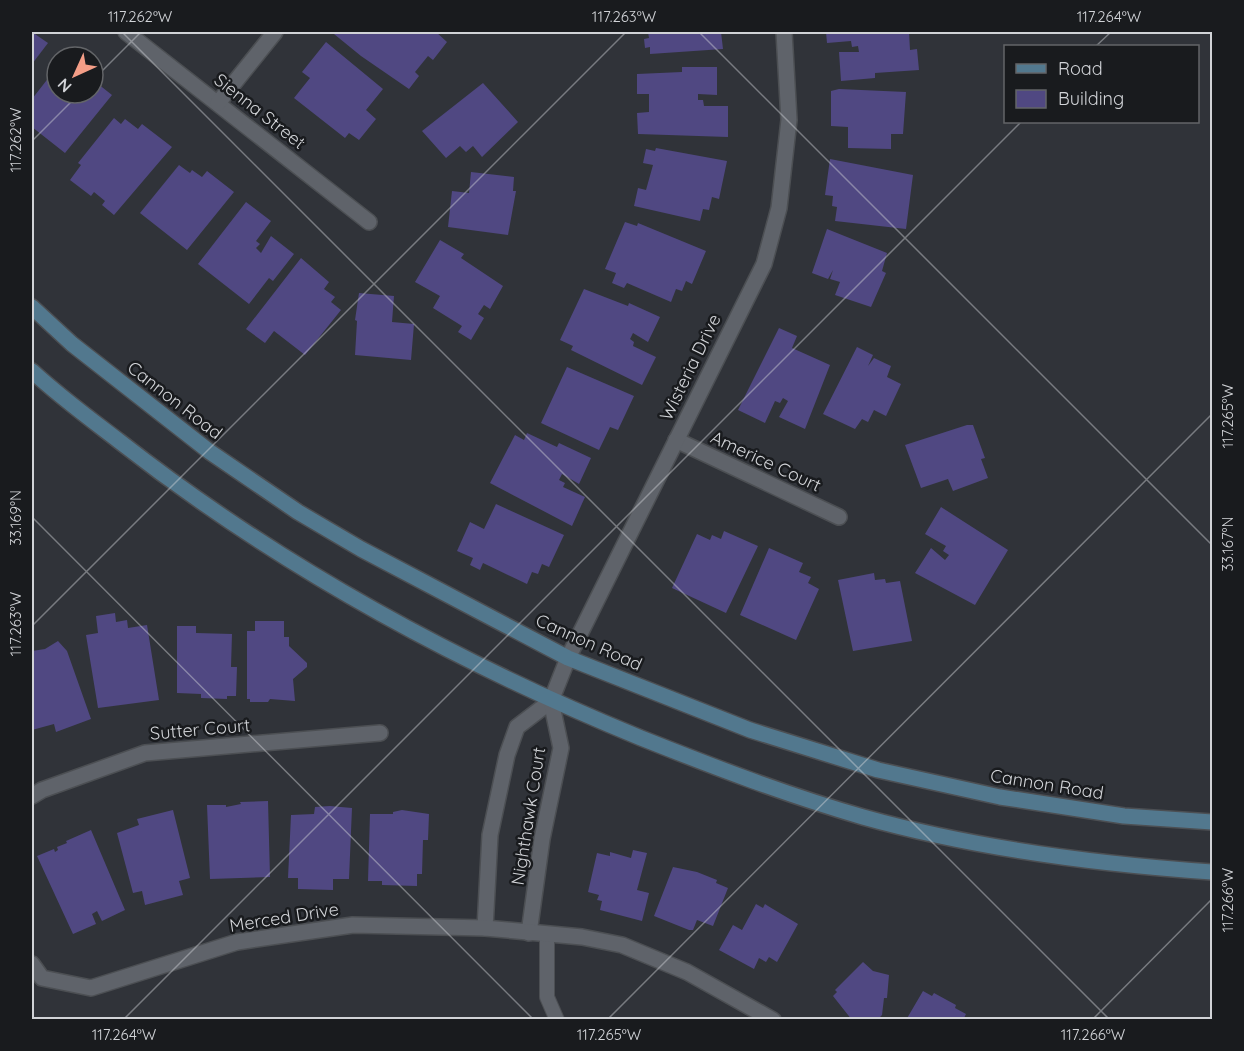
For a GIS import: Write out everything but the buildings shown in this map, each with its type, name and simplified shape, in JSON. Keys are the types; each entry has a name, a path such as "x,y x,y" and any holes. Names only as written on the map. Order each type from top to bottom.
{"main road":[{"name":"Cannon Road","path":"32,307 72,344 210,452 298,512 361,549 568,658 750,730 878,770 1011,799 1124,816 1212,822"},
{"path":"32,371 182,491 273,552 467,660 551,701 740,778 866,817 991,846 1119,865 1212,872"}],"street":[{"name":"Sienna Street","path":"126,32 369,222"},
{"path":"218,103 275,32"},
{"name":"Wisteria Drive","path":"551,701 568,658 764,264 779,208 789,120 784,32"},
{"name":"Americe Court","path":"676,440 839,517"},
{"name":"Nighthawk Court","path":"485,928 490,835 507,755 517,727 551,701 561,748 542,839 530,933"},
{"name":"Sutter Court","path":"32,796 42,790 145,753 380,733"},
{"name":"Merced Drive","path":"32,964 42,978 91,988 237,942 353,926 485,928 582,937 622,945 687,972 773,1020"}],"lane":[{"path":"547,934 547,997 557,1020"}]}
